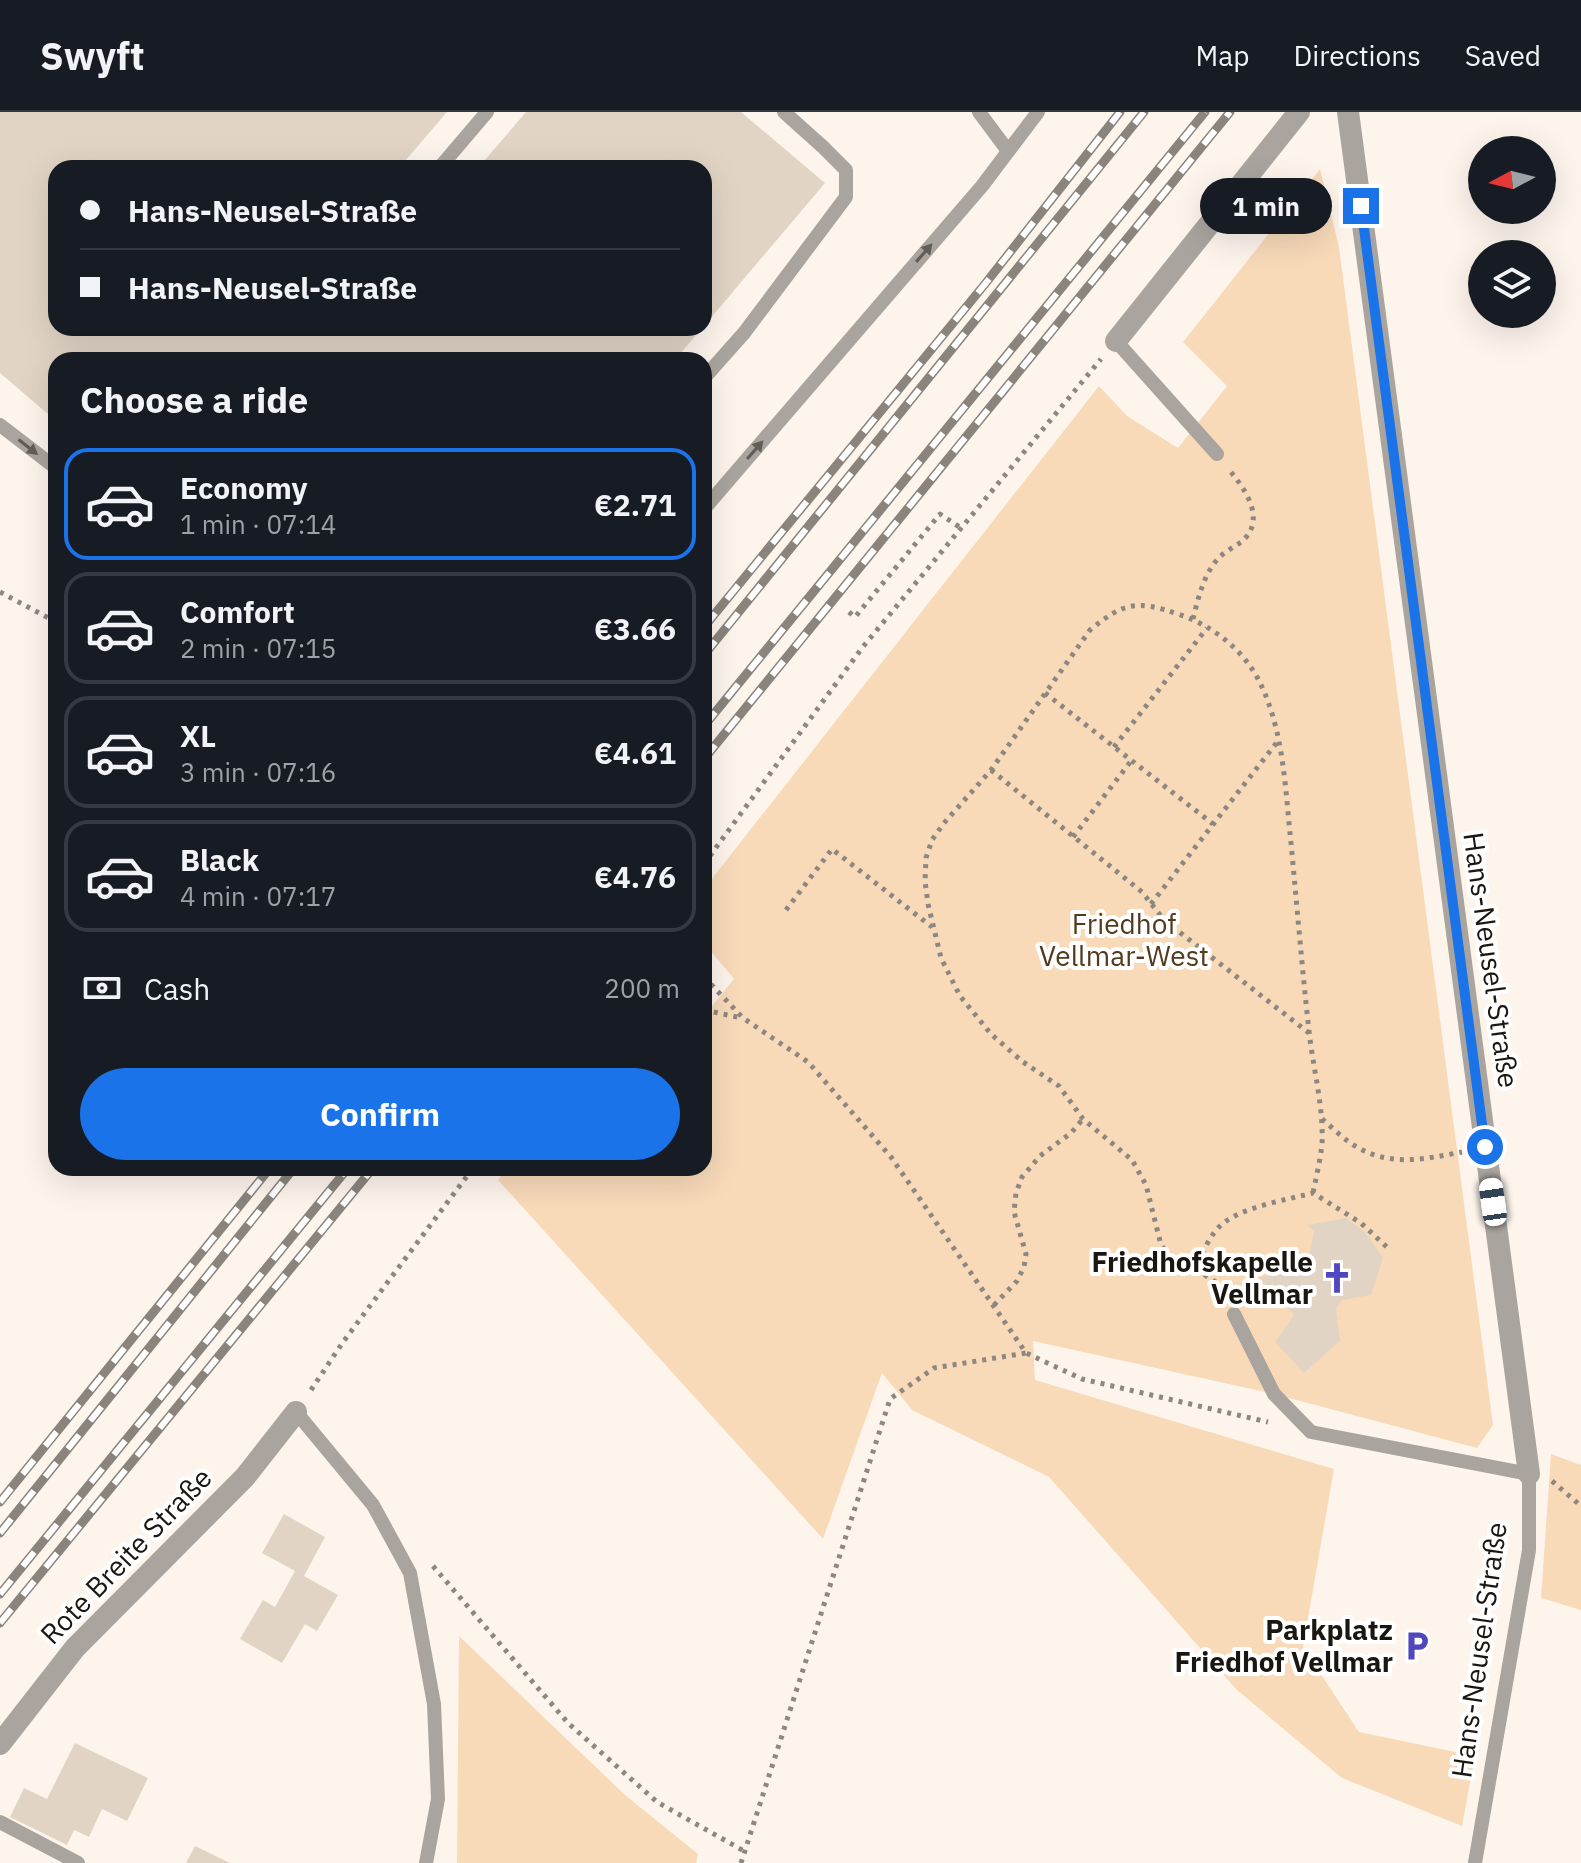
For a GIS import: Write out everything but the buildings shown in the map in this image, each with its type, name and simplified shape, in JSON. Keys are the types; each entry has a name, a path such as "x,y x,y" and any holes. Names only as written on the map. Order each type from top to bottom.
{"street":[{"path":"1116,341 1299,112"},
{"name":"Hans-Neusel-Straße","path":"1348,112 1529,1474"},
{"name":"Rote Breite Straße","path":"0,1744 75,1648 245,1477 296,1412"}],"lane":[{"path":"446,160 487,112"},
{"path":"979,112 1008,151"},
{"path":"712,500 982,186 1038,112"},
{"path":"712,369 744,333 846,197 846,170 790,114"},
{"path":"1116,341 1217,454"},
{"path":"0,425 48,462"},
{"path":"1234,1314 1274,1394 1311,1432 1529,1474"},
{"path":"296,1412 373,1505 410,1573 434,1704 438,1799 426,1863"},
{"name":"Hans-Neusel-Straße","path":"1475,1863 1529,1550 1529,1474"},
{"path":"0,1822 78,1863"}],"path":[{"path":"712,853 862,648 1116,341"},
{"path":"1193,619 1202,584 1215,561 1251,531 1251,503 1242,485 1217,454"},
{"path":"849,612 855,617 940,514 961,528"},
{"path":"0,592 48,618"},
{"path":"1234,1314 1233,1292 1197,1270 1175,1263 1161,1245 1146,1185 1132,1160 1083,1119 1059,1086 1023,1062 991,1034 960,996 941,958 932,928 925,881 926,858 932,840 991,770 1090,630 1111,612 1130,606 1153,605 1193,619 1230,641 1256,677 1271,712 1283,764 1309,1034 1321,1118 1322,1145 1313,1193"},
{"path":"1114,747 1207,628"},
{"path":"1045,693 1213,824"},
{"path":"1151,904 1278,741"},
{"path":"1073,837 1131,761"},
{"path":"991,770 1142,892 1164,920 1309,1034"},
{"path":"786,910 832,849 932,928"},
{"path":"712,985 743,1018 808,1062 891,1157 1026,1353 1082,1379 1311,1432"},
{"path":"712,1012 743,1018"},
{"path":"1321,1118 1355,1146 1383,1159 1416,1161 1485,1147"},
{"path":"994,1305 1017,1281 1024,1267 1026,1254 1014,1212 1022,1177 1040,1156 1071,1133 1083,1119"},
{"path":"296,1412 343,1342 467,1176"},
{"path":"1197,1270 1203,1250 1220,1226 1252,1208 1313,1193 1361,1223 1390,1250"},
{"path":"741,1863 890,1399 934,1368 1026,1353"},
{"path":"1529,1474 1553,1481 1581,1506"},
{"path":"429,1561 568,1723 657,1802 744,1851"}],"green space":[{"name":"Friedhof Vellmar-West","path":"1320,169 1339,247 1493,1425 1477,1448 1274,1394 1033,1341 1035,1380 1334,1469 1303,1647 1359,1732 1475,1756 1462,1826 1342,1778 1237,1690 1049,1477 912,1410 882,1373 823,1539 498,1180 501,1176 712,1176 712,1006 734,979 712,953 714,876 1099,386 1127,416 1178,448 1227,386 1183,342"},
{"path":"1551,1454 1581,1465 1581,1610 1541,1598"},
{"path":"459,1636 625,1795 698,1854 696,1863 457,1863"}],"railway":[{"path":"712,617 985,284 1120,112"},
{"path":"712,645 1144,112"},
{"path":"712,716 1205,112"},
{"path":"712,749 1230,112"},
{"path":"0,1502 264,1176"},
{"path":"0,1533 288,1176"},
{"path":"0,1594 341,1176"},
{"path":"0,1623 366,1176"}],"place":[{"name":"Friedhofskapelle Vellmar","path":"1337,1278"},
{"name":"Parkplatz Friedhof Vellmar","path":"1417,1646"}],"route":[{"path":"1361,206 1485,1147"}]}
